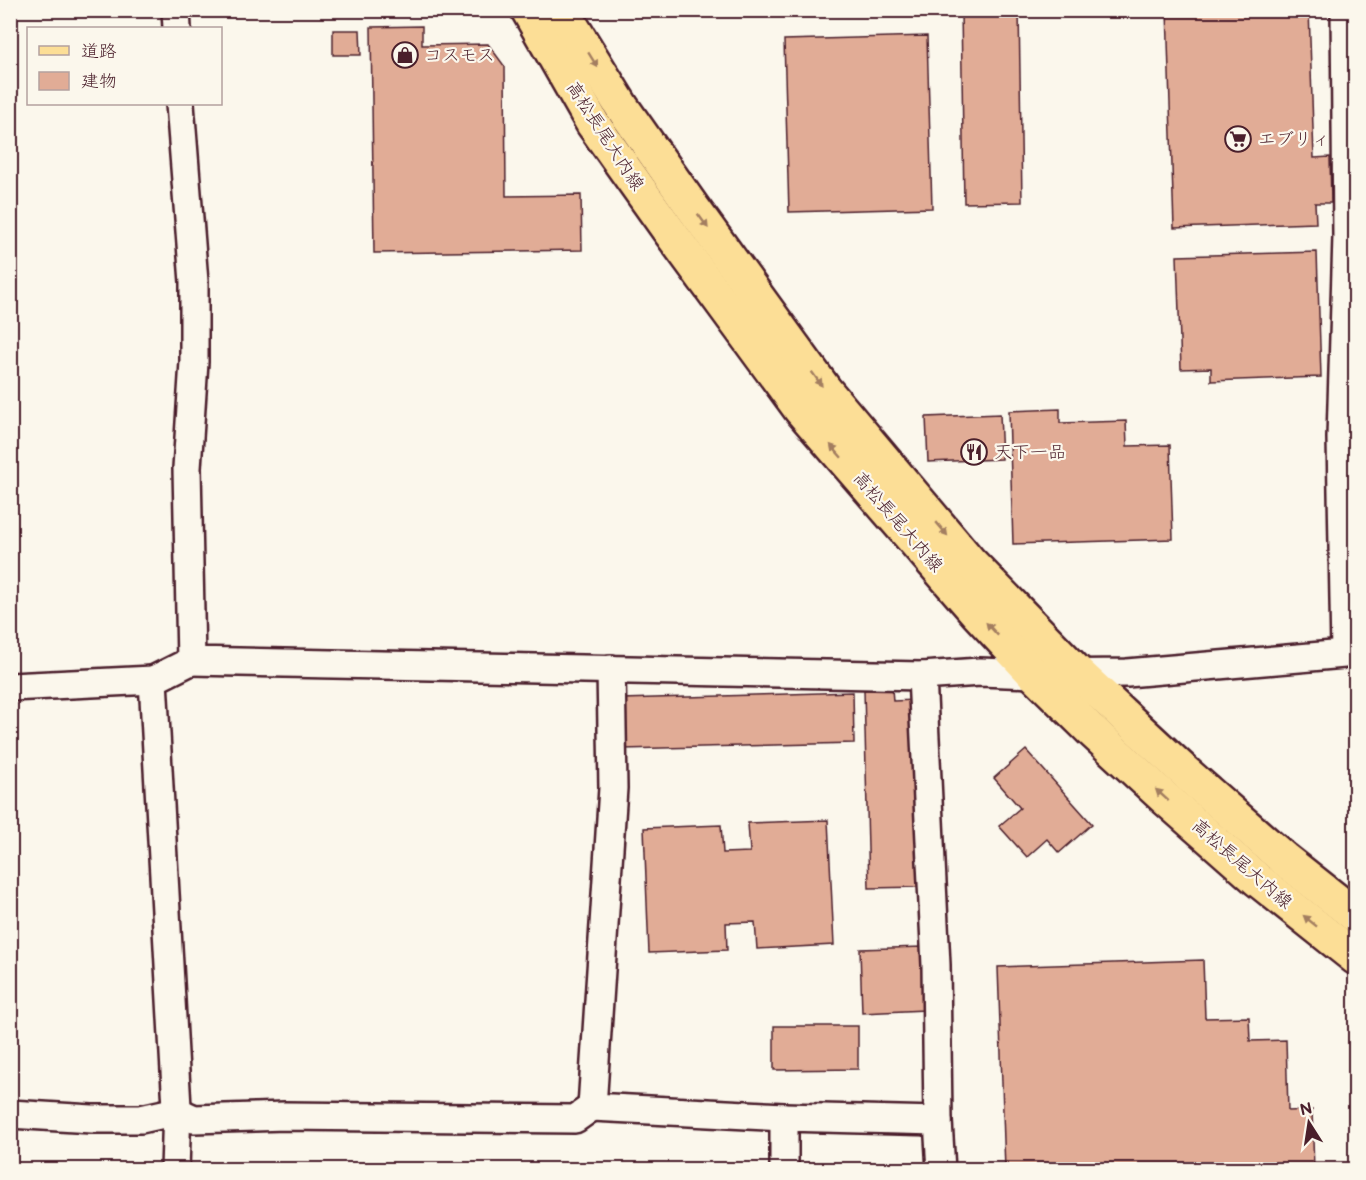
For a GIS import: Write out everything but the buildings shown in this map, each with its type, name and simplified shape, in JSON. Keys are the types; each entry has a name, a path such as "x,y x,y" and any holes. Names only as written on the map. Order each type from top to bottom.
{"main road":[{"name":"高松長尾大内線","path":"528,10 593,124 800,409 977,614 1034,674 1158,791 1258,880 1356,958"},
{"name":"高松長尾大内線","path":"562,10 629,116 825,390 969,561 1079,674 1196,782 1284,859 1356,916"}],"street":[{"path":"176,10 177,27"},
{"path":"10,687 153,680 191,661 921,676 980,672 1127,673 1350,653 1341,438 1350,68 1345,10"},
{"path":"180,105 194,282 194,362 187,468 191,661"},
{"path":"592,1107 613,788 611,669"},
{"path":"921,676 936,965 938,1121 941,1170"},
{"path":"153,680 177,1111 175,1170"},
{"path":"10,1114 92,1119 141,1119 177,1111 194,1119 285,1116 575,1119 592,1107 784,1117 938,1121"},
{"path":"783,1170 784,1117"}],"place":[{"name":"コスモス","path":"405,55"},
{"name":"エブリィ","path":"1238,139"},
{"name":"天下一品","path":"974,452"}]}
